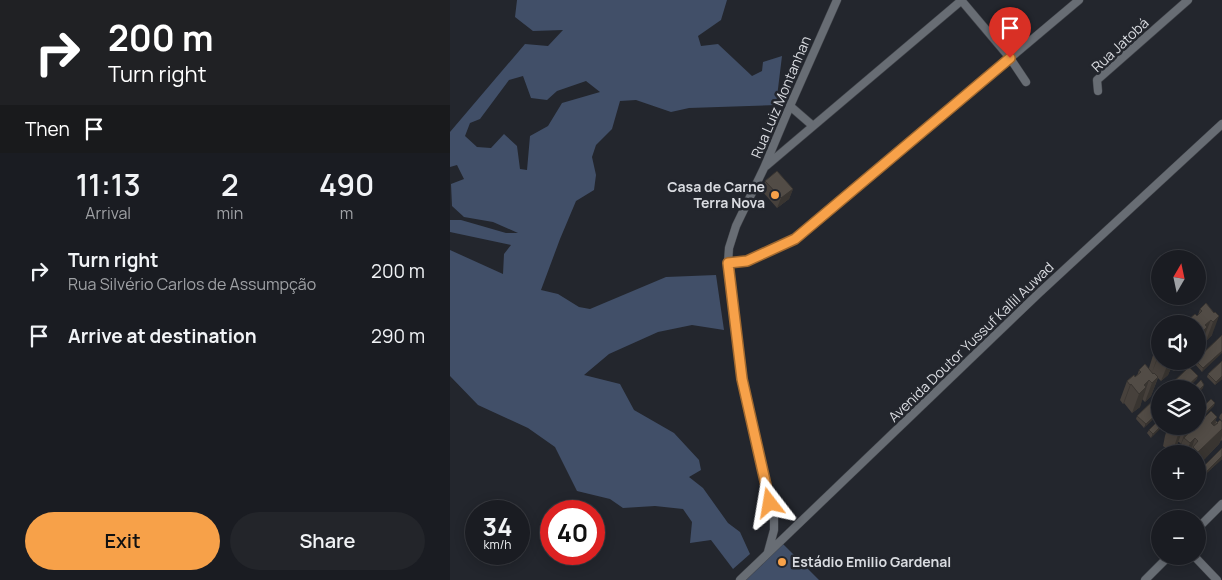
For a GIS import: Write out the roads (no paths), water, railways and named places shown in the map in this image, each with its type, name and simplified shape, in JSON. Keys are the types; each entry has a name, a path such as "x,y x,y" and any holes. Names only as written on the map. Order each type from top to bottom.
{"street":[{"name":"Rua Luiz Montanhan","path":"768,554 774,530 774,518 745,393 728,263 736,226 764,168 837,0"},
{"path":"764,168 961,0 1010,58 1026,82"},
{"path":"728,263 747,261 795,239 1079,0"},
{"name":"Rua Jatobá","path":"1098,91 1097,80 1188,0"},
{"path":"790,106 813,126"},
{"name":"Avenida Doutor Yussuf Kallil Auwad","path":"740,580 1045,288 1222,124"},
{"path":"1206,520 1222,504"},
{"path":"1145,580 1160,565"},
{"path":"1202,565 1216,580"}],"place":[{"name":"Casa de Carne Terra Nova","path":"775,195"},
{"name":"Estádio Emilio Gardenal","path":"782,562"}]}
